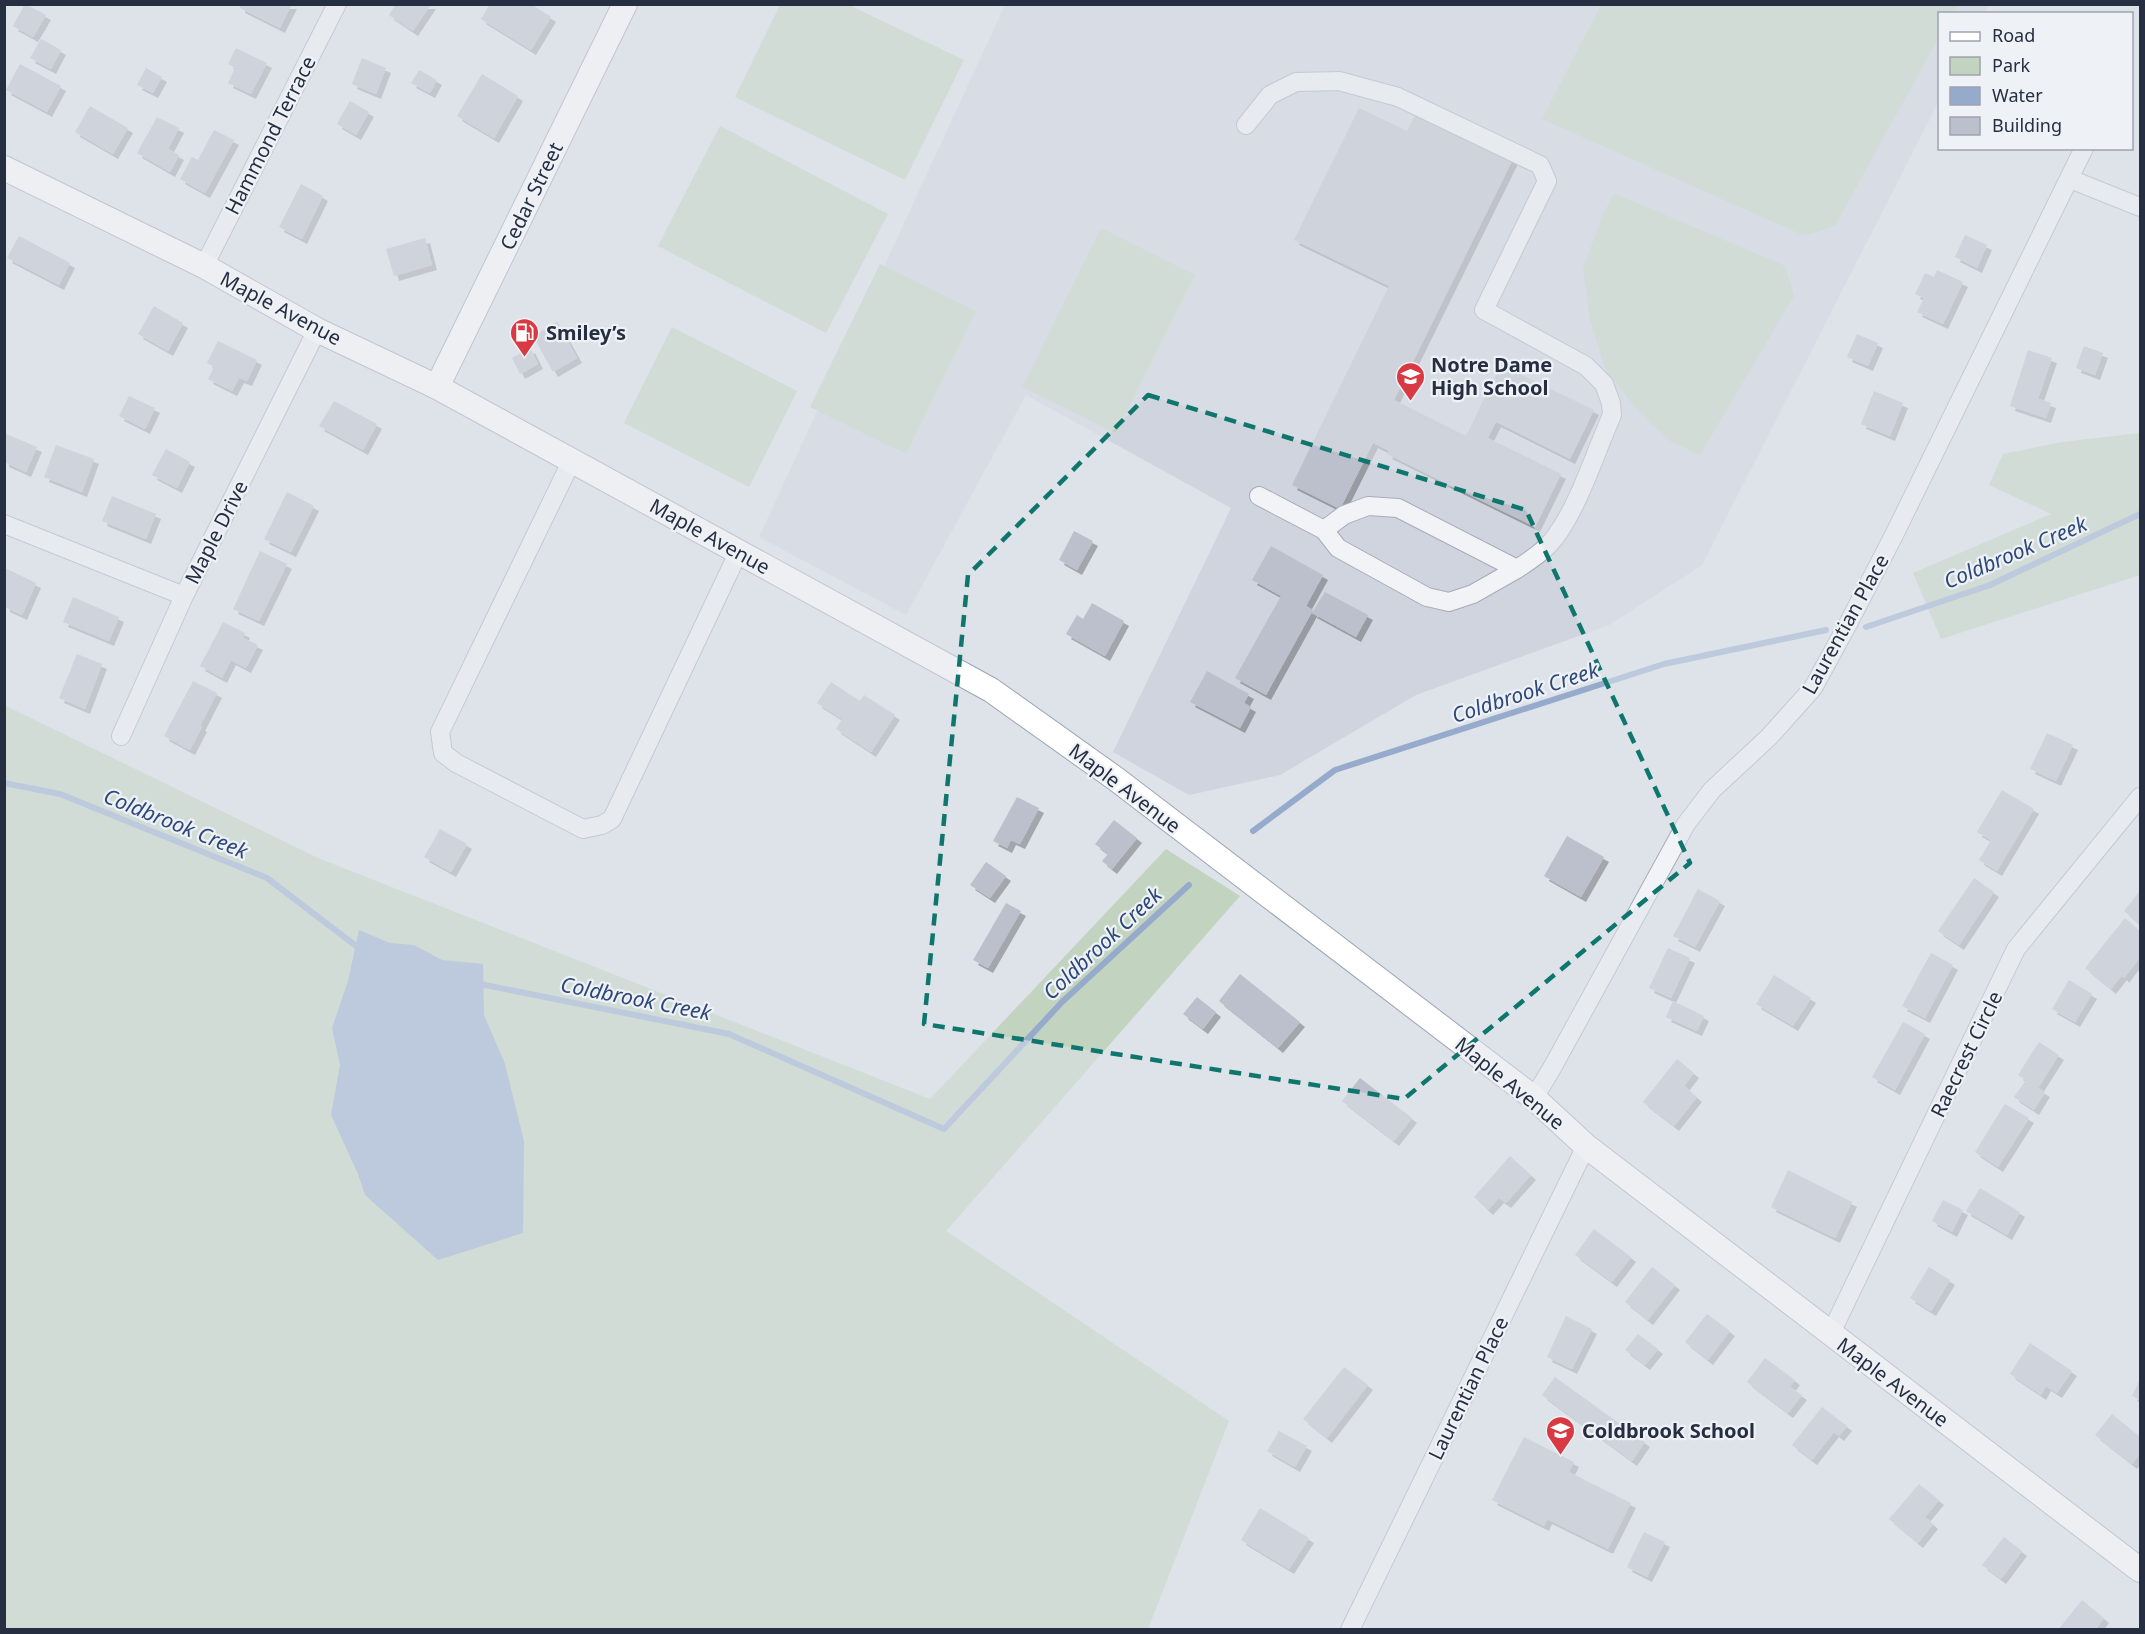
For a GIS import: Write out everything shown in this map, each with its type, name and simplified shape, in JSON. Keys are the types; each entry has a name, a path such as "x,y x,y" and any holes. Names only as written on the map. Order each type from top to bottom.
{"main road":[{"name":"Cedar Street","path":"437,387 625,4"},
{"name":"Maple Avenue","path":"4,168 204,266 317,330 437,387 991,690 1116,779 1534,1098 1586,1146 1830,1335 2140,1567"}],"street":[{"name":"Hammond Terrace","path":"204,266 337,4"},
{"path":"1246,125 1270,95 1296,82 1339,81 1398,97 1540,165 1547,181 1484,310 1586,366 1604,384 1611,403 1612,415 1570,512 1555,537 1538,556 1517,569 1473,594 1449,602 1427,597 1338,549 1324,530 1259,496"},
{"name":"Laurentian Place","path":"1534,1098 1686,824 1712,790 1769,737 1813,688 1894,535 2083,150"},
{"path":"2070,179 2140,207"},
{"name":"Maple Drive","path":"121,736 184,596 317,330"},
{"path":"572,460 440,732 443,753 456,763 583,829 602,825 612,819 739,551"},
{"path":"1324,530 1344,515 1368,506 1398,508 1517,569"},
{"path":"4,524 184,596"},
{"name":"Raecrest Circle","path":"1830,1335 2016,949 2140,797"},
{"name":"Laurentian Place","path":"1350,1629 1586,1146"}],"highlighted area":[{"path":"1148,395 1526,510 1690,863 1404,1099 924,1024 968,575"}],"shaded area":[{"path":"1005,5 1989,5 1985,12 1938,12 1938,103 1702,565 1609,625 1416,695 1280,775 1189,795 1113,752 1231,508 1026,395 906,615 759,537"}],"green space":[{"path":"1601,4 1958,5 1954,12 1938,12 1938,39 1835,226 1805,236 1542,119"},
{"path":"780,5 849,5 964,60 905,180 735,97"},
{"path":"720,126 888,214 826,333 658,246"},
{"path":"1614,193 1785,266 1794,296 1700,455 1670,441 1640,413 1606,371 1590,320 1583,268"},
{"path":"1101,228 1195,275 1116,433 1022,387"},
{"path":"880,264 976,311 906,454 810,407"},
{"path":"672,327 797,391 749,487 624,423"},
{"path":"2140,433 2140,575 1941,639 1913,573 2051,514 1989,485 2003,454 2062,442"},
{"path":"4,705 318,858 930,1099 1166,849 1240,896 946,1231 1229,1421 1148,1629 5,1629"}],"water":[{"path":"359,930 390,943 414,945 442,960 483,964 484,1015 505,1064 524,1141 523,1233 438,1260 365,1195 331,1115 340,1065 332,1028 348,981"}],"building":[{"path":"25,4 46,15 33,37 13,26"},
{"path":"241,4 292,4 280,28 240,8"},
{"path":"396,4 431,4 413,31 389,15"},
{"path":"490,4 531,4 551,17 531,50 481,19"},
{"path":"41,39 61,50 51,69 30,58"},
{"path":"236,48 267,63 251,94 228,83 235,68 228,64"},
{"path":"362,58 386,68 376,94 352,84"},
{"path":"20,64 61,86 47,112 6,90"},
{"path":"146,68 162,77 153,93 137,85"},
{"path":"419,70 437,80 430,93 411,83"},
{"path":"482,74 518,96 494,138 457,116"},
{"path":"350,101 369,112 356,135 337,124"},
{"path":"90,106 128,128 113,154 75,132"},
{"path":"1359,108 1407,131 1417,111 1513,159 1394,400 1466,436 1501,365 1594,410 1570,459 1496,422 1488,438 1561,474 1535,527 1387,454 1389,451 1373,443 1340,509 1292,485 1389,286 1294,240"},
{"path":"157,117 179,128 168,149 179,155 170,172 137,153"},
{"path":"214,130 234,140 205,193 180,179 192,157 198,160"},
{"path":"301,184 323,196 302,239 279,227"},
{"path":"1965,235 1987,245 1977,268 1955,257"},
{"path":"19,236 70,263 59,285 7,258"},
{"path":"425,238 432,265 394,276 386,249"},
{"path":"1937,270 1963,282 1943,324 1917,312 1924,298 1915,294 1925,273 1934,277"},
{"path":"154,306 183,323 168,351 138,334"},
{"path":"557,322 577,358 553,372 533,336"},
{"path":"1857,334 1878,343 1868,366 1847,357"},
{"path":"218,341 257,360 247,381 239,378 232,391 208,379 214,367 207,363"},
{"path":"2084,346 2103,353 2095,375 2076,368"},
{"path":"530,348 538,364 520,374 512,358"},
{"path":"2028,350 2052,358 2038,399 2051,403 2046,418 2010,406"},
{"path":"1874,391 1903,403 1890,436 1861,424"},
{"path":"129,396 155,408 145,429 119,416"},
{"path":"334,401 377,424 363,450 319,426"},
{"path":"4,433 37,447 26,472 4,462"},
{"path":"56,445 94,459 82,492 44,477"},
{"path":"166,449 190,462 177,488 152,475"},
{"path":"287,492 314,506 291,552 264,539"},
{"path":"112,496 156,514 146,539 102,521"},
{"path":"1074,531 1093,541 1077,570 1059,560"},
{"path":"1271,546 1323,575 1306,606 1313,610 1266,695 1235,678 1281,596 1252,580"},
{"path":"260,551 287,564 259,621 233,609"},
{"path":"5,568 36,583 22,615 5,607"},
{"path":"1325,592 1368,615 1356,637 1312,613"},
{"path":"73,597 119,617 109,641 63,622"},
{"path":"1092,603 1124,621 1105,656 1066,634 1077,615 1083,619"},
{"path":"223,622 245,633 243,638 258,645 246,668 231,660 222,678 200,666"},
{"path":"77,654 102,664 85,709 59,698"},
{"path":"1207,671 1249,694 1244,703 1251,707 1240,728 1190,702"},
{"path":"193,681 217,693 190,750 164,736"},
{"path":"831,682 860,701 864,695 895,715 871,752 836,729 842,719 817,703"},
{"path":"2047,733 2073,745 2056,781 2030,769"},
{"path":"2002,790 2034,809 1997,871 1979,860 1991,840 1977,832"},
{"path":"1017,797 1039,808 1020,844 1011,840 1007,848 993,841"},
{"path":"1114,820 1137,838 1112,869 1102,861 1108,854 1095,844"},
{"path":"440,829 467,844 451,872 424,857"},
{"path":"1567,836 1604,857 1581,897 1544,876"},
{"path":"986,862 1006,876 990,898 970,885"},
{"path":"1974,878 1994,892 1959,945 1938,931"},
{"path":"1698,889 1720,901 1695,947 1673,936"},
{"path":"2140,893 2140,925 2124,911"},
{"path":"1006,903 1021,911 988,968 973,960"},
{"path":"2125,918 2140,931 2140,957 2124,978 2122,975 2111,989 2085,968"},
{"path":"1668,948 1690,958 1671,998 1649,988"},
{"path":"1931,953 1953,965 1925,1018 1902,1006"},
{"path":"1240,974 1300,1022 1278,1048 1219,1001"},
{"path":"1774,975 1811,998 1793,1026 1756,1004"},
{"path":"2069,980 2092,994 2075,1022 2052,1009"},
{"path":"1197,997 1216,1012 1203,1029 1183,1014"},
{"path":"1673,1001 1704,1016 1697,1031 1666,1017"},
{"path":"1903,1022 1925,1034 1895,1090 1872,1077"},
{"path":"2039,1042 2059,1055 2038,1088 2045,1092 2034,1110 2014,1097 2026,1080 2018,1075"},
{"path":"1677,1059 1694,1073 1684,1086 1697,1097 1674,1126 1643,1102"},
{"path":"1360,1078 1412,1118 1394,1141 1342,1101"},
{"path":"2005,1104 2029,1118 1998,1167 1975,1152"},
{"path":"1510,1156 1531,1175 1506,1203 1499,1198 1488,1210 1474,1197"},
{"path":"1788,1170 1852,1202 1835,1238 1771,1207"},
{"path":"1980,1188 2020,1212 2007,1235 1966,1211"},
{"path":"1943,1200 1963,1210 1952,1232 1932,1221"},
{"path":"1594,1229 1631,1257 1612,1282 1575,1255"},
{"path":"1652,1267 1675,1285 1648,1320 1625,1302"},
{"path":"1929,1267 1950,1280 1931,1311 1910,1298"},
{"path":"1707,1314 1730,1331 1708,1360 1685,1342"},
{"path":"1566,1316 1592,1329 1572,1369 1547,1357"},
{"path":"1638,1334 1658,1349 1645,1365 1625,1350"},
{"path":"2030,1343 2072,1371 2057,1393 2046,1386 2041,1395 2010,1374"},
{"path":"1765,1358 1795,1380 1790,1387 1802,1395 1788,1413 1747,1382"},
{"path":"1344,1367 1368,1385 1327,1438 1303,1419"},
{"path":"1555,1377 1645,1442 1632,1461 1542,1395"},
{"path":"2140,1379 2140,1400 2132,1396"},
{"path":"1822,1407 1847,1426 1839,1436 1834,1432 1812,1460 1792,1445"},
{"path":"2112,1414 2140,1437 2140,1454 2132,1464 2095,1435"},
{"path":"1279,1431 1307,1446 1295,1467 1267,1451"},
{"path":"1524,1437 1574,1462 1569,1472 1631,1503 1608,1549 1547,1519 1544,1526 1492,1500"},
{"path":"1919,1484 1939,1500 1925,1517 1933,1524 1918,1543 1889,1519"},
{"path":"1260,1508 1309,1538 1289,1569 1241,1540"},
{"path":"1644,1532 1665,1542 1647,1577 1627,1567"},
{"path":"2004,1537 2022,1551 2001,1579 1982,1565"},
{"path":"2082,1600 2104,1618 2095,1630 2058,1630"}],"waterway":[{"name":"Coldbrook Creek","path":"1866,627 1990,585 2140,514"},
{"name":"Coldbrook Creek","path":"1253,831 1335,770 1664,664 1826,630"},
{"name":"Coldbrook Creek","path":"4,783 60,794 267,878 360,949"},
{"name":"Coldbrook Creek","path":"475,983 729,1034 944,1129 1062,1002 1189,885"}],"place":[{"name":"Smiley’s","path":"525,358"},
{"name":"Notre Dame High School","path":"1410,402"},
{"name":"Coldbrook School","path":"1561,1456"}]}
